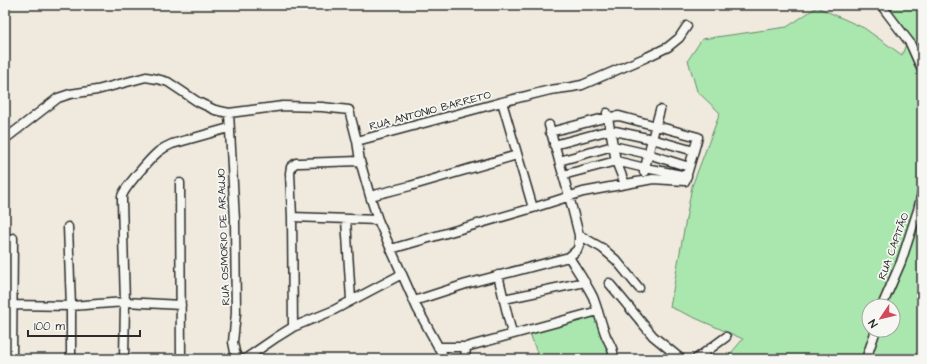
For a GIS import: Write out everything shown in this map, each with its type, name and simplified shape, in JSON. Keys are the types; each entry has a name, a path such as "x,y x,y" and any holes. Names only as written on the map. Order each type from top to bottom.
{"street":[{"path":"881,5 910,43 922,70"},
{"path":"502,102 582,84 668,47 679,38 687,26"},
{"path":"5,139 58,98 70,94 97,90 146,77 168,82 198,102 215,110 229,113 283,106 322,107 349,110 357,141 360,161 378,220 414,301 445,359"},
{"name":"RUA ANTONIO BARRETO","path":"357,141 502,102 533,208"},
{"path":"642,181 660,110"},
{"name":"RUA OSMORIO DE ARAUJO","path":"229,113 236,283 236,313 233,342 238,359"},
{"path":"608,114 616,162 625,184"},
{"path":"414,301 459,286 569,257 577,250 579,245 579,234 550,129 608,114 698,137 686,178"},
{"path":"124,359 125,302 123,195 126,189 158,152 172,144 230,128"},
{"path":"554,145 610,130 694,151"},
{"path":"559,161 613,146 648,154 689,167"},
{"path":"370,196 517,155"},
{"path":"294,327 290,169 294,165 300,163 360,161"},
{"path":"563,174 616,162 686,178"},
{"path":"391,249 583,192 653,179 686,178"},
{"path":"180,183 181,359"},
{"name":"RUA CAPITÃO","path":"885,298 920,211 922,193"},
{"path":"292,217 378,220"},
{"path":"346,219 351,300"},
{"path":"68,227 71,306 71,359"},
{"path":"579,234 602,248 616,260 639,288"},
{"path":"12,238 12,359"},
{"path":"569,257 585,282 598,311 614,355 613,359"},
{"path":"245,359 294,327 332,311 402,274"},
{"path":"498,275 512,334"},
{"path":"504,299 585,282"},
{"path":"609,282 653,336 681,359"},
{"path":"12,305 71,306 125,302 181,304"},
{"path":"438,347 466,347 598,311"},
{"path":"696,359 726,337"},
{"path":"866,359 873,338"},
{"path":"465,359 466,347"}],"green space":[{"path":"880,5 922,5 922,359 726,359 743,339 670,307 692,186 720,113 697,91 688,60 702,39 787,27 817,7 864,28 902,55 907,41"},
{"path":"595,315 609,357 601,359 539,359 530,333"}]}
